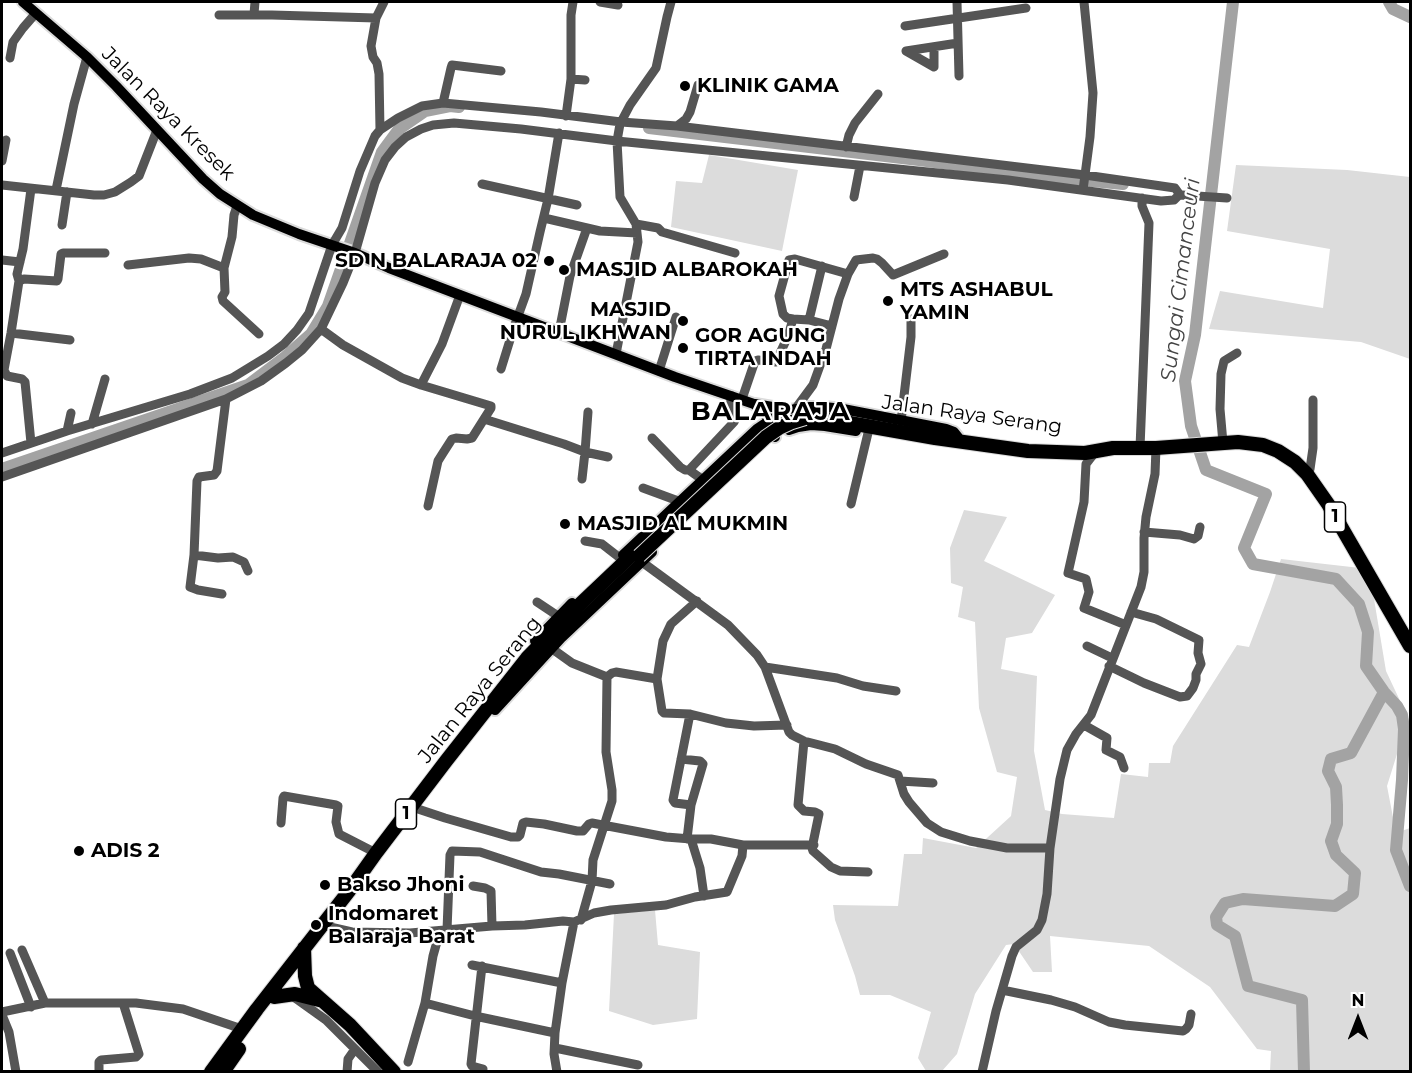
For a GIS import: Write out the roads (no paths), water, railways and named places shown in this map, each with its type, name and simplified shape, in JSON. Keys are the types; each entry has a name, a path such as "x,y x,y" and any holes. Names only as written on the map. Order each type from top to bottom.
{"highway":[{"name":"Jalan Raya Serang","path":"220,1067 281,990 349,891 400,829 528,660 577,607 747,446 776,423 791,416 804,413 832,414 934,436 1028,451 1085,453 1113,448 1238,442 1263,445 1295,462 1307,474 1328,504 1410,646"},
{"name":"Jalan Raya Serang","path":"400,829 418,809 492,708"},
{"path":"306,952 316,995"},
{"name":"Jalan Raya Serang","path":"220,1067 242,1029 281,990"},
{"path":"281,990 301,995 316,995"},
{"path":"281,990 316,995 350,1025 394,1071"}],"main road":[{"name":"Jalan Raya Kresek","path":"23,2 87,57 203,179 220,194 253,215 616,354 754,404 769,420"},
{"path":"492,708 586,613 775,437 798,427 811,425 929,444 950,445 958,439 954,432 946,429 824,407 793,409 754,404"},
{"path":"492,708 508,675 525,652 558,616 741,443 769,420 793,409"},
{"path":"769,420 775,437"},
{"path":"741,443 742,454 750,459"},
{"path":"645,536 650,545 659,545"}],"street":[{"path":"254,14 255,2"},
{"path":"380,130 379,74 371,46 376,18 384,2"},
{"path":"566,116 571,79 573,2"},
{"path":"600,2 618,5"},
{"path":"616,354 638,242 637,229 620,197 617,139 621,123 630,105 656,68 671,2"},
{"path":"957,2 959,76"},
{"path":"1084,2 1093,93 1084,183"},
{"path":"906,26 1026,8"},
{"path":"10,58 13,42 36,13"},
{"path":"219,15 376,18"},
{"path":"934,47 958,43"},
{"path":"56,190 74,104 87,57"},
{"path":"443,103 452,65 501,71"},
{"path":"571,79 585,80"},
{"path":"677,126 686,119 690,112 698,85"},
{"path":"846,147 855,123 878,94"},
{"path":"2,453 190,394 232,378 284,345 309,313 342,228 369,148 380,130 422,106 443,103 621,123 677,126 846,147 1084,183 1227,198"},
{"path":"2,477 226,399 270,376 302,350 321,329 343,283 375,183 385,160 406,137 421,129 443,123 1008,180 1084,183 1142,198 1171,201 1179,193"},
{"path":"2,185 94,195 115,192 139,176 158,130"},
{"path":"501,369 526,294 549,199 559,133"},
{"path":"2,161 6,140"},
{"path":"854,197 860,166"},
{"path":"482,184 577,205"},
{"path":"31,443 25,382 3,374 32,189"},
{"path":"62,225 67,192"},
{"path":"1140,448 1149,223 1142,206 1142,198"},
{"path":"237,206 224,268 223,299 259,334"},
{"path":"544,218 600,231 658,228 662,232 735,253"},
{"path":"559,332 570,276 587,228"},
{"path":"19,281 24,279 57,281 63,253 105,253"},
{"path":"793,409 813,385 839,299 856,260 877,259 893,275 944,254"},
{"path":"128,265 189,258 201,259 224,268"},
{"path":"832,326 787,318 783,314 779,296 788,261 794,258 848,274"},
{"path":"2,260 20,262"},
{"path":"808,320 822,266"},
{"path":"422,385 442,344 460,295"},
{"path":"659,370 676,317"},
{"path":"688,470 734,422 737,416 729,409 754,363 758,360 776,362 793,319"},
{"path":"901,421 911,319"},
{"path":"321,329 343,345 402,378 488,404 491,408 472,438 452,439 438,461 428,506"},
{"path":"11,333 70,340"},
{"path":"1220,443 1221,374 1224,361 1237,353"},
{"path":"92,424 105,380"},
{"path":"222,594 198,590 190,586 194,555 197,481 199,477 214,475 217,471 226,399"},
{"path":"1307,474 1313,448 1313,400"},
{"path":"67,431 70,412"},
{"path":"582,479 588,412"},
{"path":"484,419 585,452 608,457"},
{"path":"851,504 868,433"},
{"path":"652,438 680,467 703,480"},
{"path":"982,1071 988,1041 1016,947 1037,930 1042,920 1060,779 1067,750 1091,715 1141,587 1144,572 1146,517 1161,447"},
{"path":"1094,451 1086,464 1084,502 1068,573 1086,579 1089,592 1084,608 1126,625"},
{"path":"643,488 681,502"},
{"path":"1144,532 1194,539 1198,536 1200,527"},
{"path":"585,541 602,543 620,558"},
{"path":"194,555 233,558 244,562 248,571"},
{"path":"642,562 728,625 757,655 765,667 792,735 804,741 835,749 866,764 898,775 909,802 927,823 941,832 970,841 1007,848 1050,848"},
{"path":"697,601 671,624 663,641 657,679 663,712 690,714 726,723 754,726 787,725"},
{"path":"537,602 558,616"},
{"path":"1086,646 1144,683 1180,697 1187,696 1193,688 1201,664 1198,653 1199,640 1156,619 1131,612"},
{"path":"551,648 572,663 607,677"},
{"path":"765,667 837,678 863,686 896,691"},
{"path":"607,677 616,672 657,679"},
{"path":"557,1071 555,1033 562,983 578,921 592,881 593,860 612,801 606,752 607,677"},
{"path":"690,714 673,800 691,805"},
{"path":"1084,725 1107,738 1106,750 1120,757 1124,768"},
{"path":"804,741 798,805 804,811 819,814 813,851 840,871 868,872"},
{"path":"681,759 700,761 703,764 691,805 689,839 700,868 704,896"},
{"path":"900,781 933,783"},
{"path":"281,823 284,796 336,805 339,834 379,855"},
{"path":"418,809 516,837 520,835 523,823 526,822 577,831 583,831 592,823 666,837 711,838 743,845 814,845"},
{"path":"327,925 361,933 410,933 578,921 594,913 626,907 666,905 727,892 742,856 743,845"},
{"path":"408,1062 425,1003 433,956 444,930 452,851 480,852 541,872 610,884"},
{"path":"474,886 485,888 492,893 492,926"},
{"path":"22,950 45,1003"},
{"path":"10,953 31,1007"},
{"path":"483,1069 471,1064 477,965 562,983"},
{"path":"281,990 326,1020 378,1071"},
{"path":"1002,990 1051,1000 1075,1007 1109,1022 1125,1025 1183,1031 1189,1025 1191,1014"},
{"path":"16,1071 9,1032 2,1014 45,1003 136,1003 183,1009 242,1029"},
{"path":"99,1071 101,1060 136,1057 139,1054 123,1003"},
{"path":"425,1003 555,1033"},
{"path":"555,1048 638,1065"},
{"path":"347,1071 348,1059 355,1049"}],"waterway":[{"name":"Sungai Cimanceuri","path":"1233,2 1195,335 1185,381 1191,426 1206,470 1266,494 1244,548 1253,564 1336,579 1359,604 1368,632 1366,666 1402,715 1404,729 1402,780 1396,850 1410,886"},
{"name":"Sungai Cimanceuri","path":"1389,2 1393,9 1410,17"},
{"path":"2,469 248,385 285,357 311,334 328,306 382,152 399,129 425,111 450,106 459,107"},
{"path":"649,128 1123,184"},
{"path":"1304,1072 1302,1000 1248,986 1235,936 1217,925 1216,917 1225,903 1243,899 1335,906 1353,894 1355,873 1336,855 1331,841 1337,824 1337,805 1336,787 1328,771 1331,759 1351,753 1384,692"}],"place":[{"name":"KLINIK GAMA","path":"685,86"},
{"name":"SD N BALARAJA 02","path":"549,261"},
{"name":"MASJID ALBAROKAH","path":"564,270"},
{"name":"MTS ASHABUL YAMIN","path":"888,301"},
{"name":"MASJID NURUL IKHWAN","path":"683,321"},
{"name":"GOR AGUNG TIRTA INDAH","path":"683,348"},
{"name":"MASJID AL MUKMIN","path":"565,524"},
{"name":"ADIS 2","path":"79,851"},
{"name":"Bakso Jhoni","path":"325,885"},
{"name":"Indomaret Balaraja Barat","path":"316,925"}],"district":[{"name":"BALARAJA","path":"771,412"}]}
